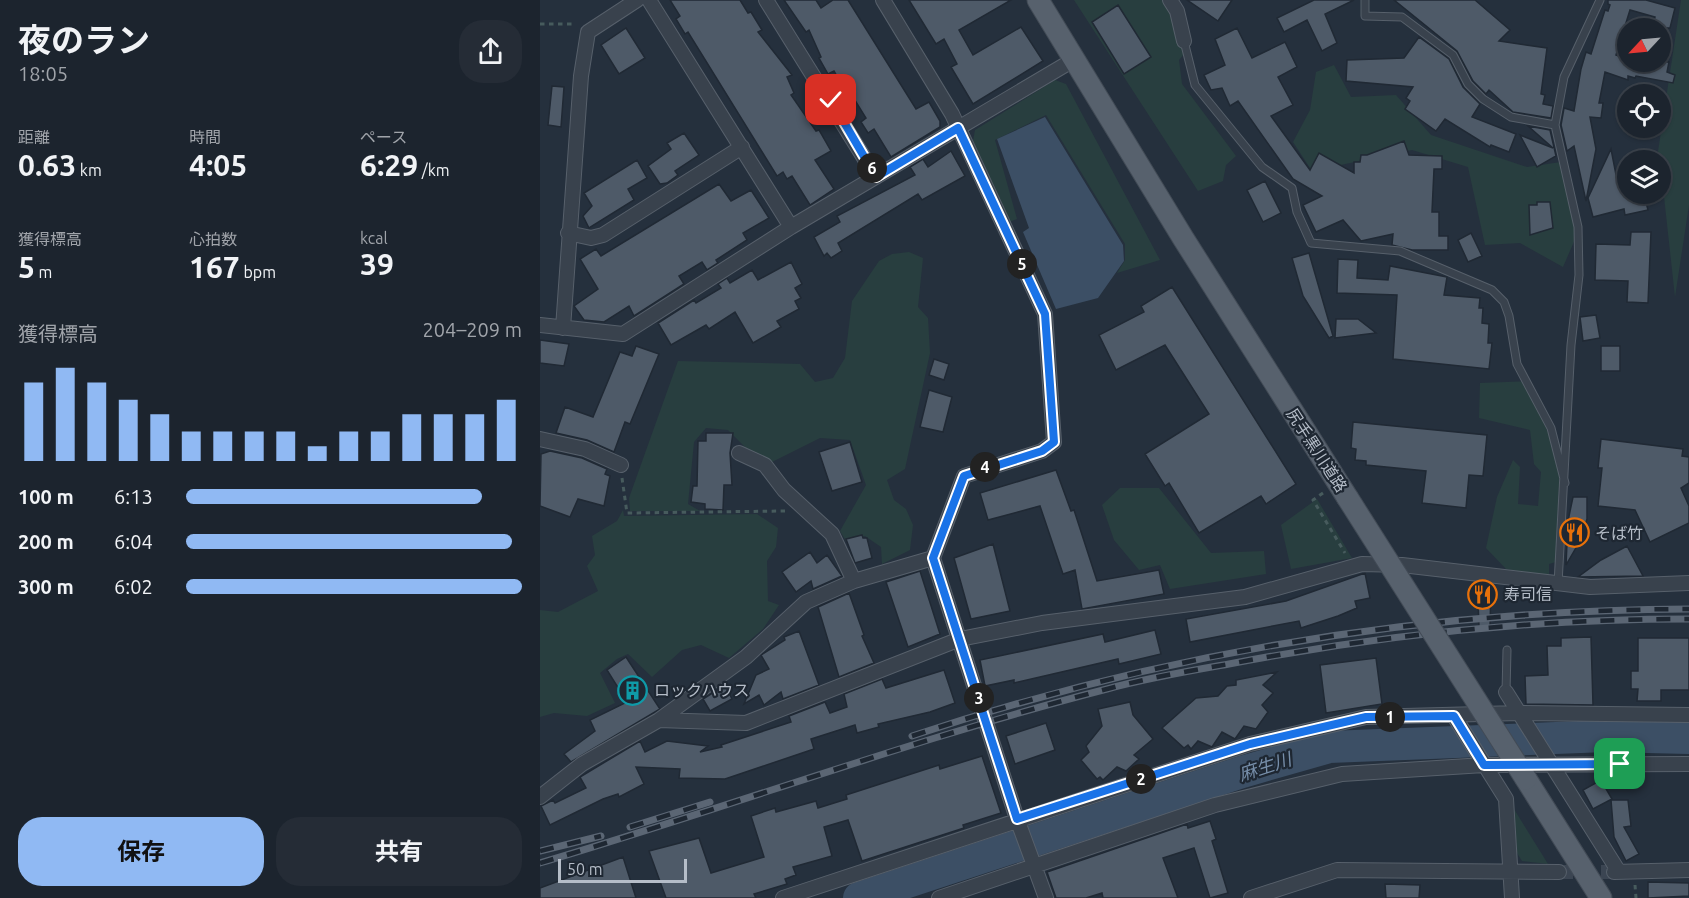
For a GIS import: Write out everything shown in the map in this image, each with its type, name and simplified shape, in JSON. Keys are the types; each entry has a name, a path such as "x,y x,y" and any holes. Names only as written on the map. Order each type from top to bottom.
{"main road":[{"name":"尻手黒川道路","path":"1038,0 1183,238 1601,898"}],"street":[{"path":"562,328 568,233 588,32 637,0"},
{"path":"649,0 791,227"},
{"path":"766,0 831,100 876,177"},
{"path":"883,0 952,114 1045,314 1054,442 1042,451 980,468 964,476 933,558 1017,819 1046,898"},
{"path":"1170,0 1177,11 1184,41"},
{"path":"540,325 623,334 791,227 1075,59"},
{"path":"568,233 591,238 603,235 742,147"},
{"path":"540,440 585,449 621,465"},
{"path":"740,453 765,465 783,490 832,534 854,581"},
{"path":"540,797 582,764 659,720 720,673 746,657 806,602 854,581 933,558"},
{"path":"659,720 746,723 960,639 1042,623 1245,597 1362,564 1402,566 1558,584 1614,586 1689,583"},
{"path":"1506,692 1616,872 1678,873 1689,870"},
{"path":"783,898 1250,744 1366,717 1519,713 1689,715"},
{"path":"1454,716 1506,799 1512,898"},
{"path":"939,898 1033,861 1215,805 1342,774 1482,761 1689,764"},
{"path":"1251,898 1337,870 1559,872"}],"lane":[{"path":"1365,0 1365,16 1402,18 1453,55 1468,84 1483,99 1511,117 1555,125"},
{"path":"1558,584 1571,356 1579,275 1578,227 1555,125 1564,77 1600,0"},
{"path":"1184,41 1195,85 1262,167 1292,188 1297,212 1311,243 1400,251 1468,278 1492,290 1504,302 1509,316 1517,364 1551,428 1565,483"},
{"path":"1506,692 1507,650"}],"path":[{"path":"540,24 577,24"},
{"path":"621,465 627,513 805,510"},
{"path":"1323,493 1313,500 1344,552"}],"green space":[{"path":"1074,0 1175,0 1186,20 1190,47 1179,60 1182,84 1236,156 1226,165 1223,181 1198,191"},
{"path":"1681,0 1689,0 1689,205 1675,297 1665,204 1671,204 1671,150 1658,150 1660,138 1671,138 1671,84 1668,84"},
{"path":"1334,65 1351,97 1396,95 1431,135 1527,167 1561,162 1576,237 1563,267 1520,243 1485,245 1468,167 1412,150 1312,171 1293,142 1310,110 1316,72"},
{"path":"1055,80 1066,84 1160,260 1117,273 1125,260 1125,244 1046,115 995,140 1017,219 1009,222 973,141 975,130"},
{"path":"909,252 923,258 918,307 928,318 930,353 905,469 887,480 894,500 906,509 913,525 910,550 882,564 881,547 865,536 846,541 840,531 866,485 850,440 820,438 770,463 747,449 728,430 706,428 694,442 688,504 700,511 630,511 629,498 678,361 800,364 815,382 833,378 845,358 852,301 879,261 892,254"},
{"path":"1530,381 1543,421 1560,459 1556,562 1549,564 1549,577 1506,569 1486,548 1497,497 1513,460 1520,467 1518,504 1538,506 1541,472 1534,464 1530,430 1479,418 1480,383"},
{"path":"1120,488 1159,488 1211,553 1264,551 1266,574 1170,589 1160,565 1139,570 1114,540 1102,505"},
{"path":"1317,499 1352,558 1291,569 1281,525"},
{"path":"623,510 624,516 757,514 778,528 776,547 767,561 768,601 779,605 763,629 729,658 701,645 682,650 652,677 628,654 617,659 600,673 615,703 587,716 554,713 540,717 540,610 558,612 598,591 587,566 595,555 592,536 617,521"},
{"path":"1514,809 1548,864 1522,861 1517,853"}],"water":[{"path":"1045,117 1123,245 1124,261 1098,298 1056,309 1023,232 1029,228 997,139"}],"building":[{"path":"670,0 740,0 748,13 751,12 762,30 758,32 792,75 787,77 794,93 791,95 816,131 819,130 831,151 815,160 834,189 810,205 792,176 787,179 783,172 777,176 688,32 685,34 676,19 680,16"},
{"path":"784,0 816,0 821,8 833,0 848,0 916,109 929,102 940,121 940,127 891,157 874,129 868,133 861,122 866,118 853,97 850,99 834,71 828,74 819,58 821,57 809,30 806,32"},
{"path":"909,0 1011,0 959,30 973,55 1021,27 1043,61 973,104 951,67 957,64 944,39 936,44"},
{"path":"1187,0 1232,0 1218,21"},
{"path":"1314,0 1354,0 1325,14 1337,43 1322,51 1307,20 1284,32 1277,18"},
{"path":"1394,0 1475,0 1510,30 1499,41 1547,48 1541,94 1545,95 1543,104 1553,106 1551,118 1513,112 1489,90 1486,94 1473,81 1457,51"},
{"path":"1608,0 1646,0 1675,8 1671,24 1671,18 1655,18 1630,10 1628,18 1617,18 1616,55 1617,72 1667,72 1675,75 1673,83 1636,76 1635,78 1628,76 1628,80 1605,72 1599,103 1603,103 1601,118 1590,117 1596,149 1586,201 1574,146 1567,151 1561,125 1564,108 1574,111 1586,52 1591,54 1605,10 1608,11 1610,5"},
{"path":"1118,5 1151,57 1124,74 1092,22"},
{"path":"626,28 645,58 619,74 601,45"},
{"path":"1237,28 1252,58 1285,42 1297,67 1278,77 1293,105 1271,116 1310,170 1319,153 1354,173 1354,162 1360,162 1361,155 1367,155 1404,141 1409,155 1442,156 1442,169 1434,169 1432,212 1439,212 1439,236 1448,236 1448,250 1412,250 1392,245 1393,234 1361,241 1343,220 1316,232 1303,205 1322,196 1293,179 1238,101 1230,106 1222,88 1211,90 1204,75 1225,65 1215,39"},
{"path":"1419,37 1449,59 1463,87 1480,104 1472,117 1516,134 1509,152 1491,145 1490,147 1445,119 1436,131 1405,109 1410,101 1406,98 1413,87 1346,81 1347,60 1404,58"},
{"path":"552,86 564,87 561,127 548,125"},
{"path":"1528,126 1550,130 1556,156 1537,167 1520,135 1553,148"},
{"path":"684,133 699,155 675,171 678,175 667,183 660,184 648,166 671,149 667,143"},
{"path":"1611,149 1617,180 1617,204 1646,204 1648,210 1625,215 1624,209 1593,217 1588,198"},
{"path":"951,151 965,176 922,200 918,194 838,243 842,251 831,258 827,253 824,256 814,237 840,222 837,216 915,175 910,167 923,159 928,167"},
{"path":"637,160 647,178 628,189 634,200 589,228 583,216 592,206 584,193"},
{"path":"1265,181 1281,213 1263,222 1247,190"},
{"path":"719,184 731,201 751,190 769,218 743,233 747,240 716,260 718,263 707,270 702,262 679,276 684,284 634,316 629,306 604,322 584,320 574,306 598,289 580,259 596,249 601,256"},
{"path":"1537,202 1550,202 1553,228 1530,235 1529,205 1537,205"},
{"path":"1631,232 1651,232 1648,303 1627,302 1628,281 1595,280 1596,244 1630,245"},
{"path":"1471,233 1482,256 1468,262 1458,240"},
{"path":"1309,253 1333,336 1329,338 1303,296 1292,258"},
{"path":"1338,259 1358,260 1357,278 1388,280 1390,266 1447,277 1444,295 1480,298 1479,308 1483,308 1482,323 1489,324 1488,343 1492,343 1489,369 1393,359 1397,295 1337,293"},
{"path":"791,262 802,284 795,288 801,298 795,301 799,309 777,321 781,327 753,343 735,312 709,329 706,325 671,345 658,323 694,300 696,303 721,288 718,284 727,278 730,283 752,270 758,280"},
{"path":"1172,287 1296,484 1266,504 1261,496 1199,533 1169,483 1165,486 1145,454 1209,414 1165,345 1116,370 1099,335 1144,312 1141,306"},
{"path":"1596,315 1600,338 1583,341 1580,317"},
{"path":"1336,319 1358,319 1376,333 1335,338"},
{"path":"540,340 569,344 564,366 540,363"},
{"path":"636,346 659,354 630,424 625,422 614,452 587,440 556,433 565,407 593,417 620,352 632,356"},
{"path":"1601,346 1620,346 1620,371 1601,371"},
{"path":"934,359 949,364 944,380 929,375"},
{"path":"929,390 952,397 943,432 920,427"},
{"path":"1353,422 1487,435 1483,476 1469,475 1466,508 1422,503 1426,471 1366,465 1366,461 1355,460 1356,449 1351,448"},
{"path":"706,433 733,433 730,453 732,485 724,485 723,510 705,509 705,504 691,502 693,486 697,486 698,441 706,441"},
{"path":"1601,439 1683,449 1682,456 1689,457 1689,483 1681,488 1689,506 1689,523 1650,542 1635,510 1598,506 1602,468 1598,468"},
{"path":"850,442 862,482 832,491 819,452"},
{"path":"550,451 582,458 607,469 605,474 610,476 604,506 578,499 570,517 540,506 541,454"},
{"path":"1056,470 1071,511 1074,510 1097,581 1159,570 1164,594 1082,609 1075,570 1063,574 1040,506 988,520 980,493"},
{"path":"1573,497 1587,497 1587,519 1581,539 1566,565 1568,521"},
{"path":"862,535 863,538 867,538 872,558 855,563 846,539"},
{"path":"993,544 1010,611 971,619 954,558"},
{"path":"1627,546 1643,576 1578,577 1601,560"},
{"path":"810,552 817,563 827,555 842,576 813,589 811,581 796,592 782,572"},
{"path":"920,571 940,634 908,647 886,582"},
{"path":"1365,573 1370,598 1355,601 1357,608 1338,616 1301,628 1299,621 1190,642 1186,619 1286,601"},
{"path":"1473,586 1491,587 1490,627 1479,627 1478,601 1473,601"},
{"path":"849,593 864,635 862,636 874,663 839,677 818,607"},
{"path":"1155,630 1161,654 1119,664 1118,659 1014,683 1014,680 985,686 980,660 1103,634 1105,642"},
{"path":"799,631 819,685 783,699 781,692 764,705 759,695 744,704 756,675 769,669 761,655 785,640 784,637"},
{"path":"1591,637 1593,705 1526,704 1525,676 1548,675 1547,646 1561,646 1561,638"},
{"path":"1638,638 1689,638 1689,690 1661,690 1661,701 1637,701 1638,689 1631,689 1631,671 1638,671"},
{"path":"626,657 660,709 571,762 564,754 595,731 590,720 627,702 607,670"},
{"path":"1376,658 1382,704 1326,713 1320,665"},
{"path":"944,670 955,703 930,712 878,724 879,727 857,733 855,725 811,739 814,749 725,779 679,778 680,769 636,767 644,784 619,797 618,794 603,799 550,825 541,806 553,800 555,803 586,788 580,777 640,741 645,752 667,741 708,746 700,752 722,747 721,745 791,722 789,716 825,702 830,713 847,707 844,694 882,679 886,688"},
{"path":"1277,672 1263,685 1273,693 1262,705 1268,712 1256,729 1244,726 1235,739 1222,732 1212,747 1198,741 1191,749 1188,745 1184,748 1162,728 1196,698 1218,696 1227,686 1236,685 1236,680"},
{"path":"725,685 732,699 710,711 703,699"},
{"path":"1130,702 1133,715 1153,739 1134,755 1139,759 1126,771 1117,767 1103,780 1100,777 1097,779 1081,760 1089,752 1086,746 1102,726 1098,709"},
{"path":"1046,723 1055,750 1015,764 1006,736"},
{"path":"982,756 1001,813 963,825 964,828 862,861 848,820 824,827 832,856 793,867 796,875 785,879 787,884 754,894 756,898 666,898 649,851 699,838 711,873 764,857 751,816 775,808 776,812 816,801 818,808 847,799 846,795 939,765 940,769"},
{"path":"1601,780 1612,799 1593,809 1583,790"},
{"path":"1611,800 1628,800 1631,826 1624,827 1639,854 1626,861 1614,837"},
{"path":"1210,821 1216,839 1212,841 1228,893 1210,898 1194,848 1163,858 1178,898 1103,898 1102,893 1086,898 1056,898 1047,872 1187,824 1188,828"},
{"path":"623,857 636,898 540,898 540,888"},
{"path":"1648,882 1689,883 1689,896 1648,898"},
{"path":"1385,884 1420,885 1419,898 1386,898"}],"waterway":[{"name":"麻生川","path":"859,898 1242,772 1329,747 1606,736 1689,738"}],"tunnel":[{"path":"1559,872 1614,872"}],"railway":[{"path":"912,736 1102,681 1296,642 1393,628 1492,618 1590,611 1689,609"},
{"path":"540,863 965,729 1153,678 1286,654 1400,637 1573,622 1689,619"},
{"path":"630,827 710,802"},
{"path":"540,851 601,836"}],"place":[{"name":"そば竹","path":"1574,533"},
{"name":"寿司信","path":"1483,594"},
{"name":"ロックハウス","path":"633,690"}],"route":[{"path":"831,100 876,177 958,128 1045,314 1054,442 1042,451 980,468 964,476 933,558 1017,819 1250,744 1366,717 1454,716 1484,765 1620,764"}]}
